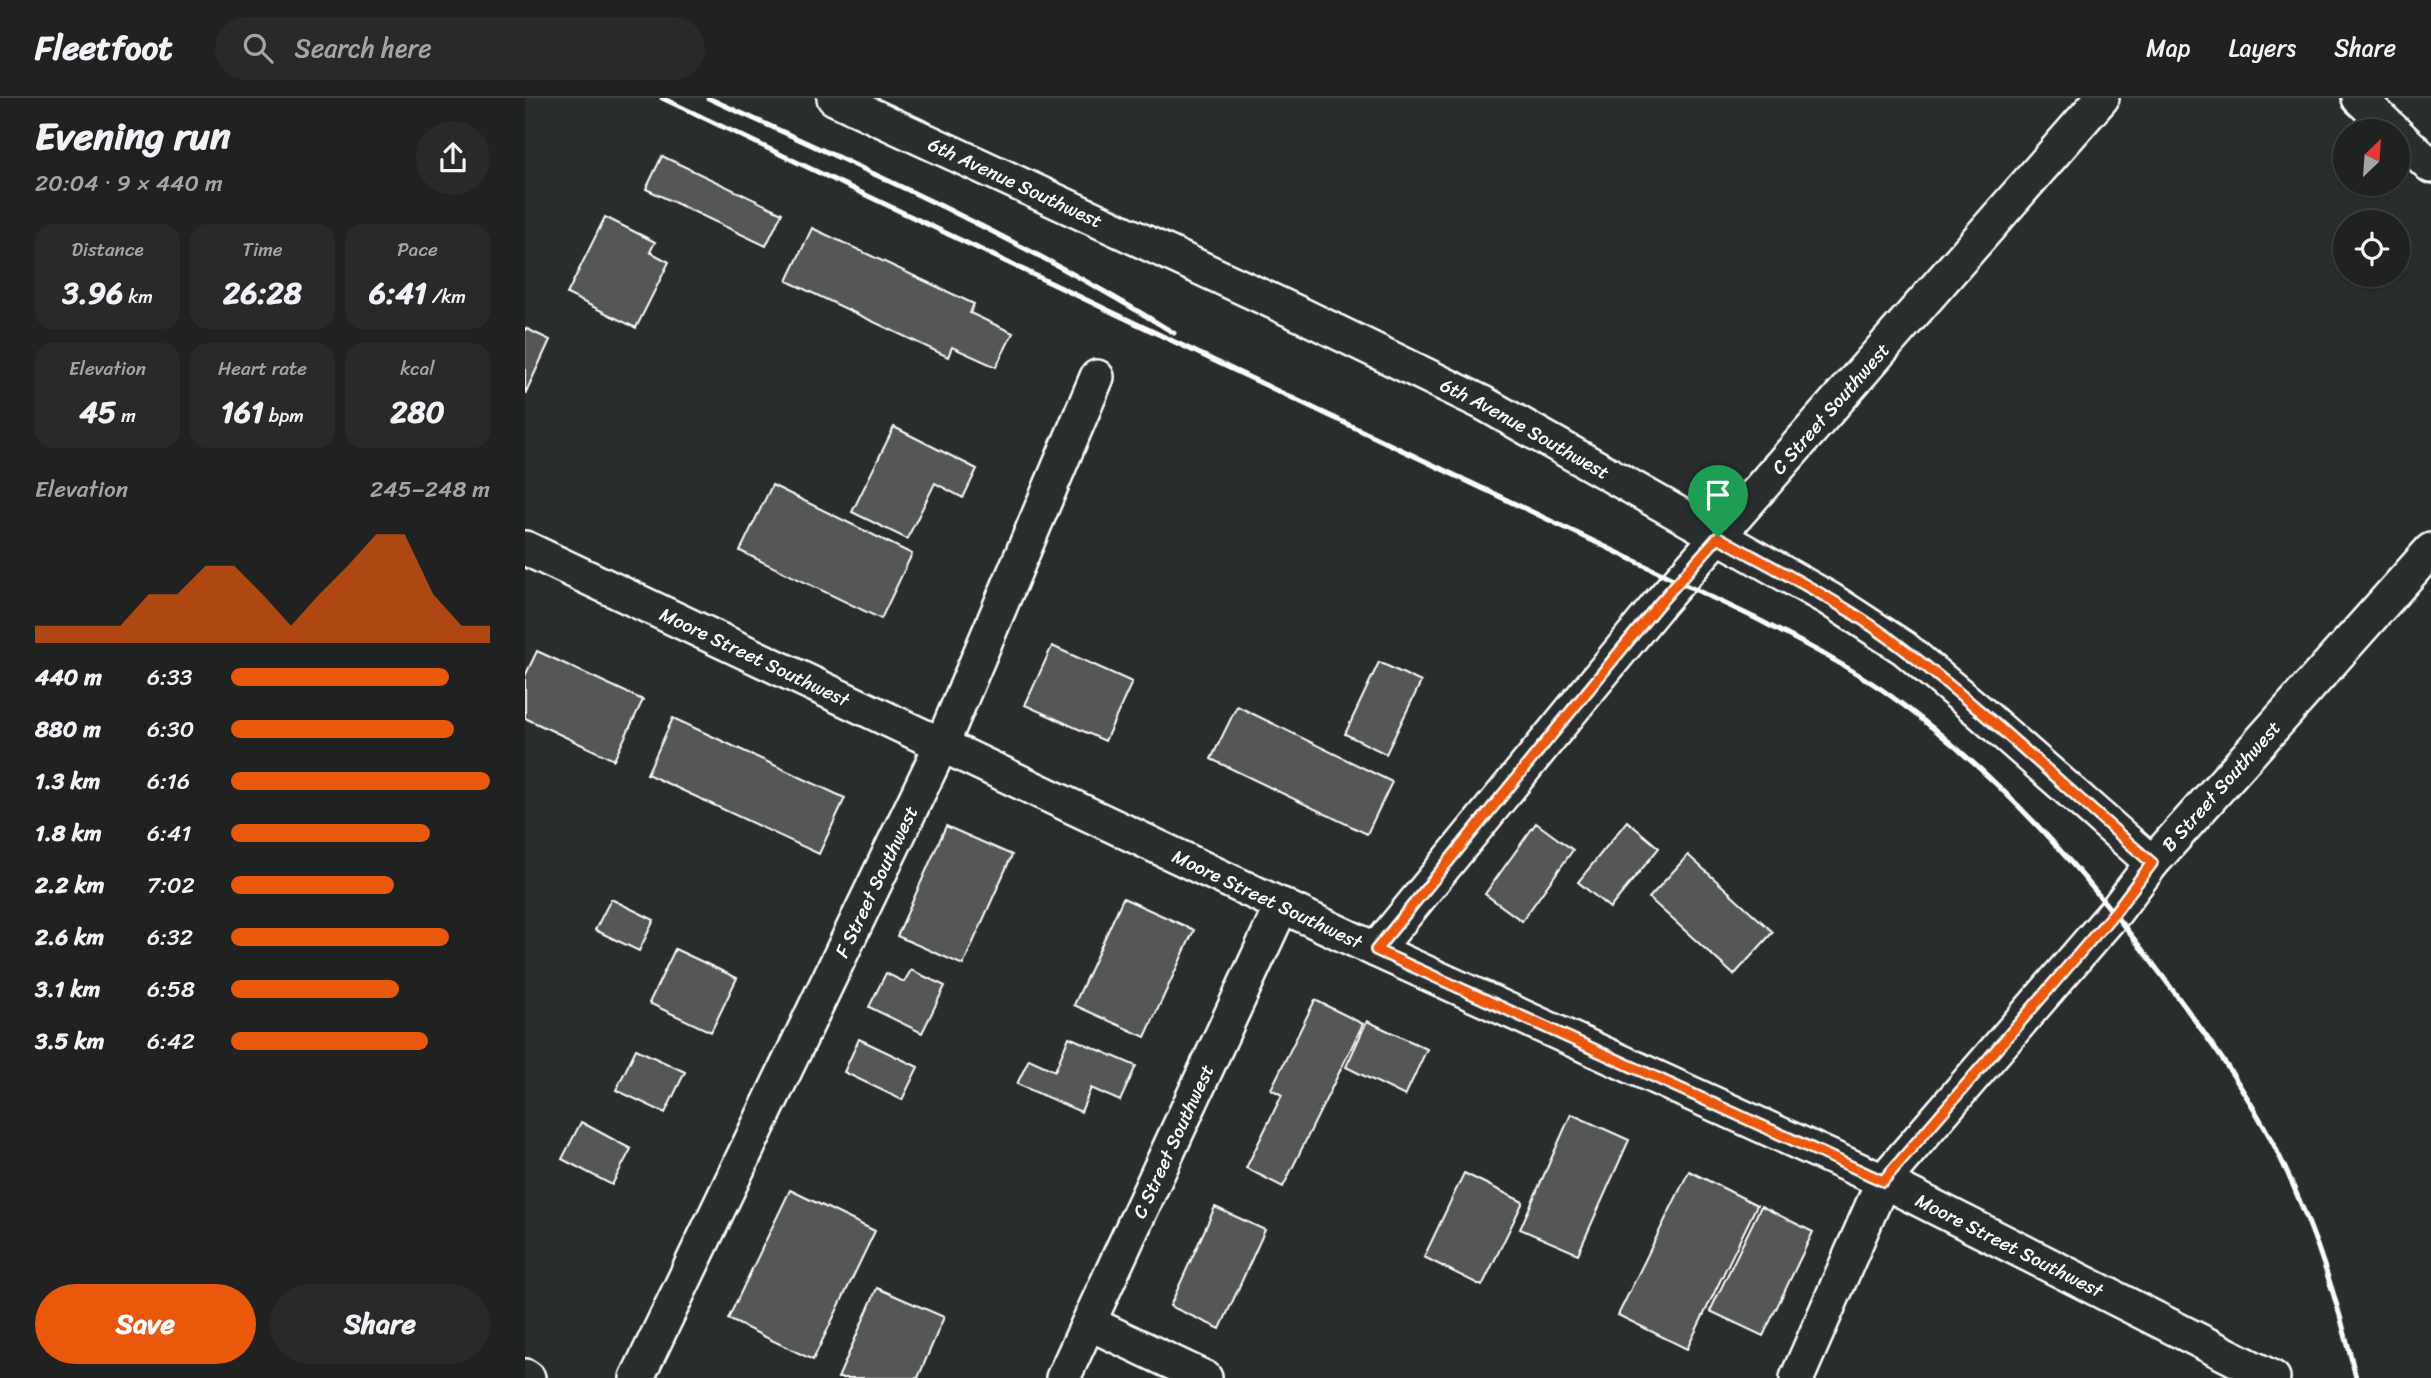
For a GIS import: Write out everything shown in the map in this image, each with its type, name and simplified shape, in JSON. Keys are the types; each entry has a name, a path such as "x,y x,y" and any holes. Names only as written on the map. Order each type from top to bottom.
{"street":[{"name":"6th Avenue Southwest","path":"834,98 1304,316 1471,397 1829,599 1904,649 2152,863"},
{"name":"C Street Southwest","path":"1376,950 1657,606 2102,98"},
{"path":"2359,98 2381,119"},
{"path":"2410,146 2431,166"},
{"name":"F Street Southwest","path":"637,1378 942,744 1097,377"},
{"name":"Moore Street Southwest","path":"525,548 1376,950 1883,1181 2273,1378"},
{"name":"B Street Southwest","path":"1797,1378 1883,1181 2115,912 2152,863 2431,550"},
{"name":"C Street Southwest","path":"1063,1378 1282,905"},
{"path":"1089,1323 1205,1378"}],"building":[{"path":"662,156 782,213 766,246 646,189"},
{"path":"605,217 655,242 650,252 669,262 636,328 567,294"},
{"path":"812,228 974,304 970,313 1013,333 996,367 952,347 948,357 787,281"},
{"path":"525,328 550,340 525,394"},
{"path":"894,427 977,469 963,498 935,483 907,539 852,512"},
{"path":"772,485 912,554 881,619 740,551"},
{"path":"1052,646 1132,682 1105,741 1025,705"},
{"path":"537,651 643,700 614,760 525,718 525,676"},
{"path":"1379,662 1421,682 1386,754 1345,734"},
{"path":"1237,706 1392,782 1367,834 1211,759"},
{"path":"673,718 845,798 819,854 647,774"},
{"path":"1627,821 1659,848 1610,908 1578,882"},
{"path":"1536,823 1573,850 1522,921 1485,894"},
{"path":"946,826 1012,855 963,965 897,936"},
{"path":"1688,855 1773,932 1734,975 1649,898"},
{"path":"1123,898 1194,930 1145,1037 1074,1005"},
{"path":"611,899 654,920 639,951 595,930"},
{"path":"675,949 737,978 711,1032 649,1003"},
{"path":"911,970 945,986 922,1033 869,1007 886,973 904,982"},
{"path":"1315,1000 1363,1024 1283,1187 1246,1168 1282,1095 1271,1089"},
{"path":"1367,1021 1427,1049 1405,1096 1346,1067"},
{"path":"1069,1037 1136,1066 1120,1101 1091,1088 1081,1112 1017,1084 1029,1059 1055,1071"},
{"path":"859,1039 918,1067 902,1100 844,1072"},
{"path":"636,1049 685,1072 665,1113 616,1090"},
{"path":"1571,1114 1629,1140 1578,1254 1520,1229"},
{"path":"581,1122 631,1149 612,1185 562,1159"},
{"path":"1689,1171 1757,1205 1687,1349 1618,1315"},
{"path":"1464,1173 1523,1202 1482,1286 1424,1257"},
{"path":"790,1190 875,1231 813,1360 728,1319"},
{"path":"1761,1206 1813,1232 1763,1336 1710,1311"},
{"path":"1215,1207 1265,1230 1220,1329 1170,1306"},
{"path":"877,1288 944,1317 918,1378 838,1378"}],"railway":[{"path":"662,98 1755,618 1853,671 1884,691 1964,754 2071,862 2135,940 2239,1084 2276,1149 2301,1204 2332,1290 2356,1378"},
{"path":"708,98 1003,237 1118,299 1174,333"}],"route":[{"path":"1718,537 1829,599 1904,649 2152,863 2115,912 1883,1181 1376,950 1657,606 1718,537"}]}
